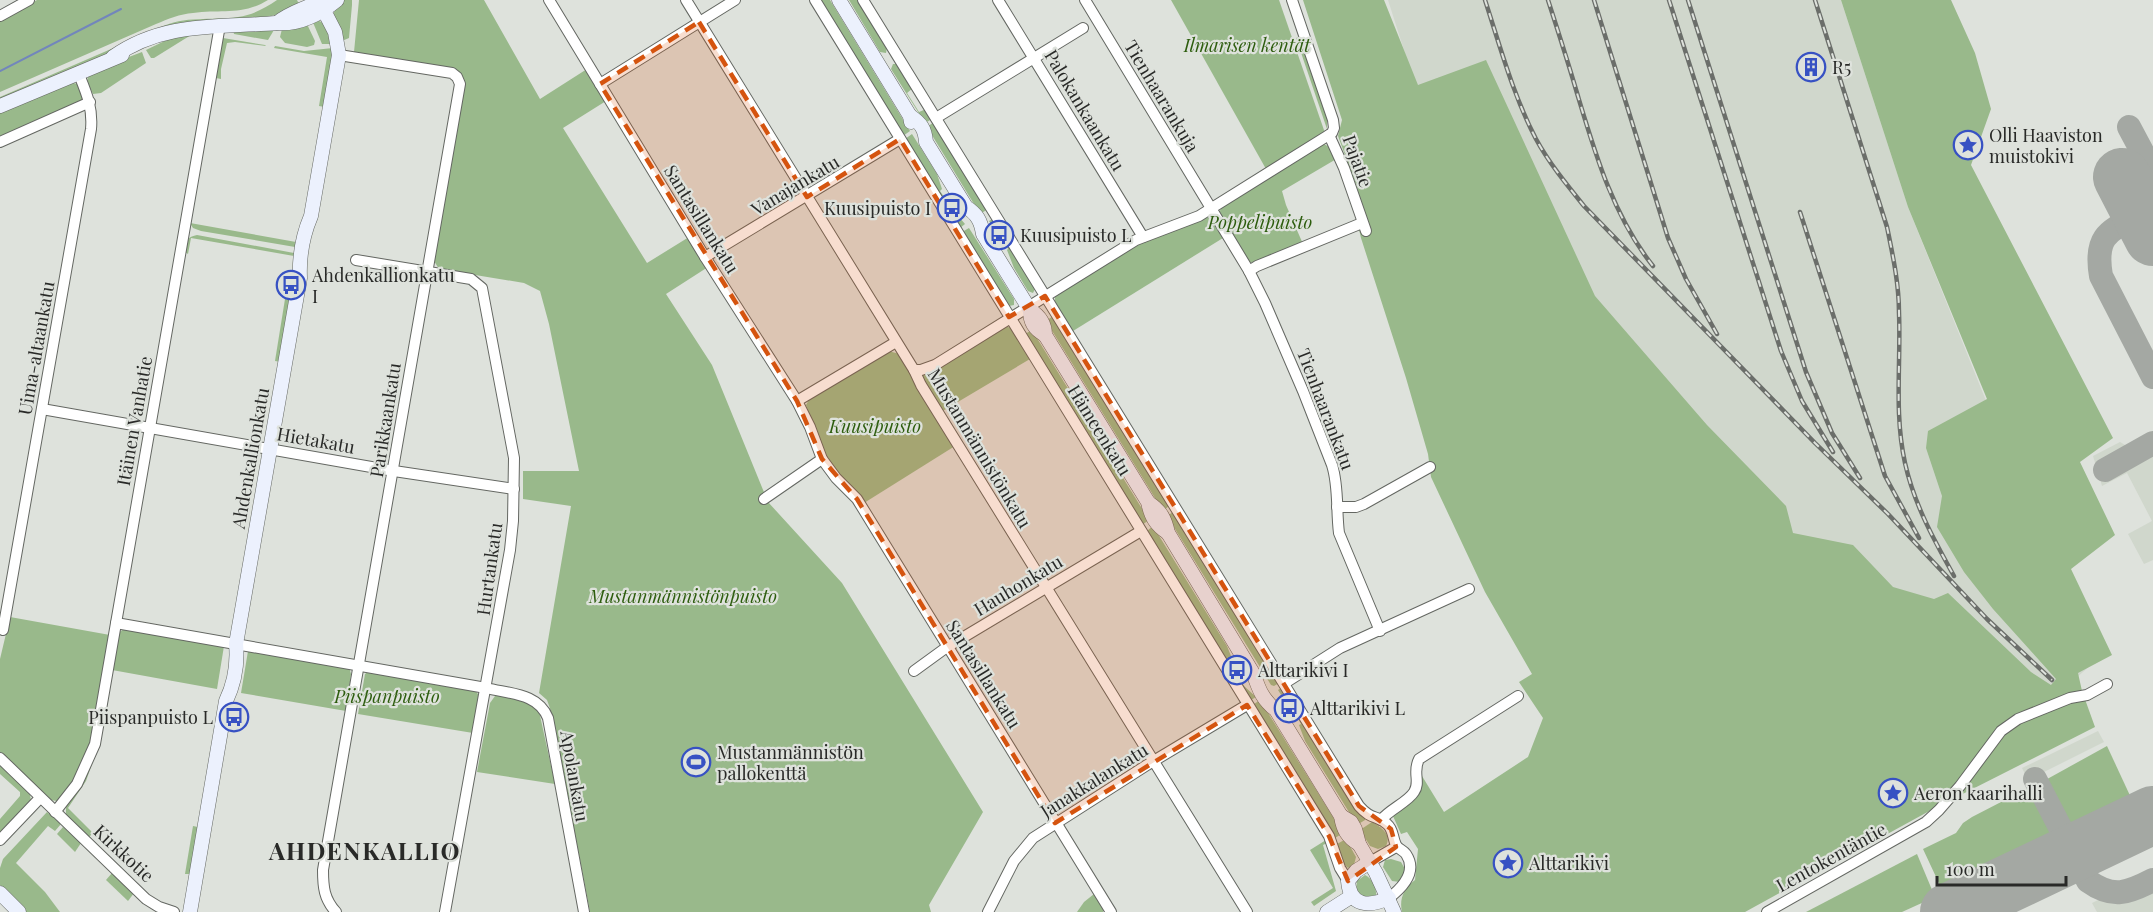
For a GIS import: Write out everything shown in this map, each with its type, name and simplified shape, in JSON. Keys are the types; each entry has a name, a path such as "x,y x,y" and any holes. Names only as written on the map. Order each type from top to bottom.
{"street":[{"path":"0,16 29,0"},
{"path":"0,106 113,57 152,44 166,33 194,27 277,23 287,15 337,0"},
{"name":"Santasillankatu","path":"549,0 705,257 797,401 822,459 857,499 1111,912"},
{"name":"Mustanmännistönkatu","path":"686,0 1247,912"},
{"path":"600,84 735,0"},
{"name":"Hämeenkatu","path":"815,0 1329,836 1352,896"},
{"name":"Hämeenkatu","path":"839,0 910,116 919,122 925,132 926,142 966,207 975,213 983,234 1029,308 1038,315 1045,326 1045,335 1148,502 1158,509 1166,522 1168,533 1254,675 1267,686 1274,697 1276,710 1341,816 1342,827 1351,839 1359,844 1370,862 1394,912"},
{"name":"Hämeenkatu","path":"863,0 1359,806 1368,816 1381,820 1391,829 1396,847 1406,854 1410,874 1402,886 1389,898"},
{"name":"Palokankaankatu","path":"998,0 1143,237"},
{"name":"Tienhaarankuja","path":"1085,0 1210,209"},
{"name":"Pajatie","path":"1249,272 1257,266 1364,227 1344,168 1329,135 1334,128 1333,120 1292,0"},
{"name":"Ahdenkallionkatu","path":"190,912 226,702 225,681 230,658 236,645 300,278 308,258 312,237 311,216 339,55 335,32 321,4"},
{"name":"Itäinen Vanhatie","path":"55,812 77,784 92,752 219,25"},
{"path":"936,118 1083,28"},
{"path":"879,65 896,54"},
{"name":"Parikkaankatu","path":"336,912 329,905 322,888 323,870 460,84 452,73 339,55"},
{"name":"Uima-altaankatu","path":"3,630 91,129 90,102 78,72"},
{"path":"0,142 90,102"},
{"path":"914,370 934,365 1143,237 1199,216 1329,135"},
{"name":"Vanajankatu","path":"705,257 900,139"},
{"name":"Tienhaarankatu","path":"1210,209 1249,272 1265,303 1332,465 1337,485 1340,533 1380,631"},
{"name":"Hurtankatu","path":"356,260 471,279 482,288 514,458 510,550 446,912"},
{"path":"797,401 896,342"},
{"name":"Hietakatu","path":"42,409 394,471 514,489"},
{"path":"764,499 822,459"},
{"path":"1337,507 1356,507 1364,504 1430,467"},
{"name":"Hauhonkatu","path":"914,671 947,647 1142,531"},
{"path":"1285,683 1340,648 1469,588"},
{"path":"116,623 486,688"},
{"name":"Lentokentäntie","path":"1767,912 1926,822 1960,786 2001,731 2018,719 2070,698 2086,695 2107,684"},
{"name":"Apolankatu","path":"486,688 530,698 544,708 548,718 584,912"},
{"path":"1381,820 1388,811 1416,790 1415,767 1419,759 1518,696"},
{"name":"Janakkalankatu","path":"988,912 1022,850 1033,838 1247,705"},
{"name":"Kirkkotie","path":"0,758 146,899 174,912"},
{"path":"0,840 40,798"},
{"path":"1348,881 1356,870 1396,847"},
{"path":"0,893 19,912"},
{"path":"1327,912 1352,896 1359,902 1369,904 1389,898"}],"highlighted area":[{"path":"699,22 807,197 900,139 1009,317 1045,296 1359,806 1391,829 1396,847 1348,881 1329,836 1247,705 1055,823 857,499 822,459 797,401 600,84"}],"shaded area":[{"path":"1388,0 1841,0 1908,207 2092,664 2057,695 1538,470"},
{"path":"2146,441 2153,454 2153,560 2144,564 2128,534 2152,521 2127,473 2102,486 2093,456 2120,442 2132,449"},
{"path":"2098,731 2104,742 2042,773 2029,782 2022,768"},
{"path":"2153,883 2153,912 2097,912 2092,903 2110,894 2127,896"}],"green space":[{"path":"37,0 268,0 240,10 183,14 174,17 0,92 0,21"},
{"path":"277,0 297,0 299,4 269,17 212,25 159,28 179,21 243,16 259,11"},
{"path":"342,0 352,0 349,38 342,41 334,15"},
{"name":"Mustanmännistönpuisto","path":"359,0 484,0 540,99 587,69 606,101 563,128 647,263 689,237 708,267 666,294 712,365 768,502 842,583 983,812 929,905 931,912 590,912 552,714 547,700 539,693 571,506 523,499 523,471 579,471 549,324 540,291 524,283 439,269 434,261 465,86 460,75 453,69 354,52"},
{"path":"819,0 830,0 910,131 903,136"},
{"path":"849,0 858,0 887,47 886,53 880,52"},
{"name":"Ilmarisen kentät","path":"1171,0 1279,0 1325,133 1266,169"},
{"path":"1303,0 1384,0 1418,85 1486,60 1595,296 1707,425 1786,506 1793,533 1853,545 1893,587 1934,599 1948,593 2031,672 2051,685 2056,679 1993,609 1964,572 1937,527 1942,496 1926,448 1928,431 1987,399 1908,207 1841,0 1951,0 1975,53 1991,109 1971,165 2113,438 2080,462 2115,535 2071,569 2112,655 2078,673 2095,727 1933,809 1745,912 1402,912 1403,894 1415,880 1418,849 1407,832 1401,834 1393,816 1422,776 1444,812 1528,757 1543,718 1519,682 1532,674 1485,592 1431,477 1428,454 1406,378 1361,238 1357,221 1358,190 1338,136 1342,120"},
{"path":"312,20 324,24 331,44 322,44"},
{"path":"306,22 315,41 314,45 307,47 285,43 280,37 282,29"},
{"path":"233,30 274,30 268,40 234,34"},
{"path":"177,35 191,35 151,58 146,50"},
{"path":"1299,37 1327,117 1327,129 1296,38"},
{"path":"223,38 266,46 227,43 221,79 216,78 216,75"},
{"path":"118,46 113,52 0,101 0,97"},
{"path":"275,46 304,51 333,48 325,107 319,106 327,57 274,48"},
{"path":"142,52 146,63 101,93 93,94 87,82 88,76"},
{"path":"893,64 896,64 913,88 907,93 919,112 926,109 932,119 925,123 891,69"},
{"path":"71,82 77,84 84,101 0,138 0,112"},
{"path":"934,122 988,209 980,214 927,127"},
{"path":"912,134 937,174 942,189 940,191 965,224 960,228 905,139"},
{"name":"Poppelipuisto","path":"1324,144 1331,148 1338,158 1282,191 1303,244 1253,263 1249,262 1219,213 1223,204"},
{"path":"1209,217 1223,238 1073,331 1055,302 1055,296 1145,240"},
{"path":"993,219 1035,289 1033,293 1028,291 1014,268 998,229 994,228 989,221"},
{"path":"190,223 296,242 295,247 201,231 193,228"},
{"path":"969,228 1014,299 1014,305 1007,304 962,232"},
{"path":"197,235 294,253 294,256 191,238 188,254 185,252 188,240 191,237"},
{"path":"285,299 291,299 281,362 275,361"},
{"path":"1053,316 1169,506 1163,511 1046,321"},
{"name":"Kuusipuisto","path":"1005,326 1011,328 1030,359 941,412 922,381 923,375 932,372"},
{"path":"1032,330 1149,520 1142,525 1025,334"},
{"name":"Kuusipuisto","path":"888,351 900,354 955,446 864,503 823,453 806,405 810,398"},
{"path":"1173,512 1279,683 1274,686 1271,685 1167,516"},
{"path":"1153,526 1227,646 1233,661 1231,662 1244,686 1256,697 1251,700 1147,531"},
{"path":"10,617 110,635 88,748 70,788 57,801 50,800 0,752 0,659"},
{"path":"124,629 224,646 217,689 112,670 118,633"},
{"name":"Piispanpuisto","path":"248,651 349,667 351,674 346,711 241,693"},
{"name":"Piispanpuisto","path":"369,671 475,690 480,697 473,733 358,714 365,674"},
{"path":"1281,688 1292,705 1286,698 1283,698 1278,690"},
{"name":"Piispanpuisto","path":"500,695 530,702 539,711 555,784 477,772 490,703 495,696"},
{"path":"1260,700 1343,833 1335,838 1254,704"},
{"path":"1292,705 1365,818 1357,825 1305,741 1299,725 1301,724"},
{"path":"2107,746 2139,815 2073,847 2040,783"},
{"path":"92,764 86,781 68,808 93,833 88,838 66,816 66,806"},
{"path":"0,765 30,794 31,801 0,834 0,819 20,796 20,792 0,774"},
{"path":"2034,785 2067,850 2025,869 1998,868 1944,894 1923,849 1956,833 1963,823 1972,817"},
{"path":"47,812 61,824 55,831 48,826 16,863 45,892 60,912 26,912 0,885 0,868 3,859"},
{"path":"1372,822 1387,834 1386,846 1378,849 1370,846 1360,830"},
{"path":"193,826 198,827 191,874 185,874"},
{"path":"63,827 81,843 75,852 57,834"},
{"path":"1346,839 1356,857 1354,865 1348,868 1344,864 1337,844"},
{"path":"1326,840 1327,843 1323,845 1336,891 1314,906 1311,902 1333,888 1310,850"},
{"path":"1917,854 1935,897 1902,912 1806,912"},
{"path":"1385,860 1401,862 1405,869 1400,882 1392,881 1383,867"},
{"path":"112,873 134,893 128,901 106,880"},
{"path":"1365,875 1374,884 1376,896 1364,898 1356,891 1357,881"},
{"path":"1094,894 1104,908 1103,912 1077,912 1084,902"}],"waterway":[{"path":"0,71 121,9"}],"taxiway":[{"path":"2129,127 2153,172"},
{"path":"2141,214 2112,230 2106,236 2102,243 2099,262 2101,276 2153,377"},
{"path":"2105,470 2153,443"},
{"path":"2035,779 2088,881 2105,890 2120,892 2153,880"}],"runway":[{"path":"2122,177 2153,237"},
{"path":"1949,912 2153,815"}],"railway":[{"path":"1485,0 1520,105 1536,139 1584,206 1815,443 1888,514 1987,619 2052,680"},
{"path":"1548,0 1607,183 1627,226 1653,266"},
{"path":"1594,0 1668,238 1686,279 1717,334"},
{"path":"1669,0 1781,351 1802,401 1833,452"},
{"path":"1688,0 1806,372 1832,433 1860,478"},
{"path":"1815,0 1887,227 1899,302 1899,407 1905,463 1919,507 1954,576"},
{"path":"1800,212 1885,476 1919,538"}],"place":[{"name":"R5","path":"1811,67"},
{"name":"Olli Haaviston muistokivi","path":"1968,145"},
{"name":"Kuusipuisto I","path":"952,208"},
{"name":"Kuusipuisto L","path":"999,235"},
{"name":"Ahdenkallionkatu I","path":"291,285"},
{"name":"Alttarikivi I","path":"1237,670"},
{"name":"Alttarikivi L","path":"1289,708"},
{"name":"Piispanpuisto L","path":"234,717"},
{"name":"Mustanmännistön pallokenttä","path":"696,762"},
{"name":"Aeron kaarihalli","path":"1893,793"},
{"name":"Alttarikivi","path":"1508,863"}],"district":[{"name":"AHDENKALLIO","path":"365,850"}]}
